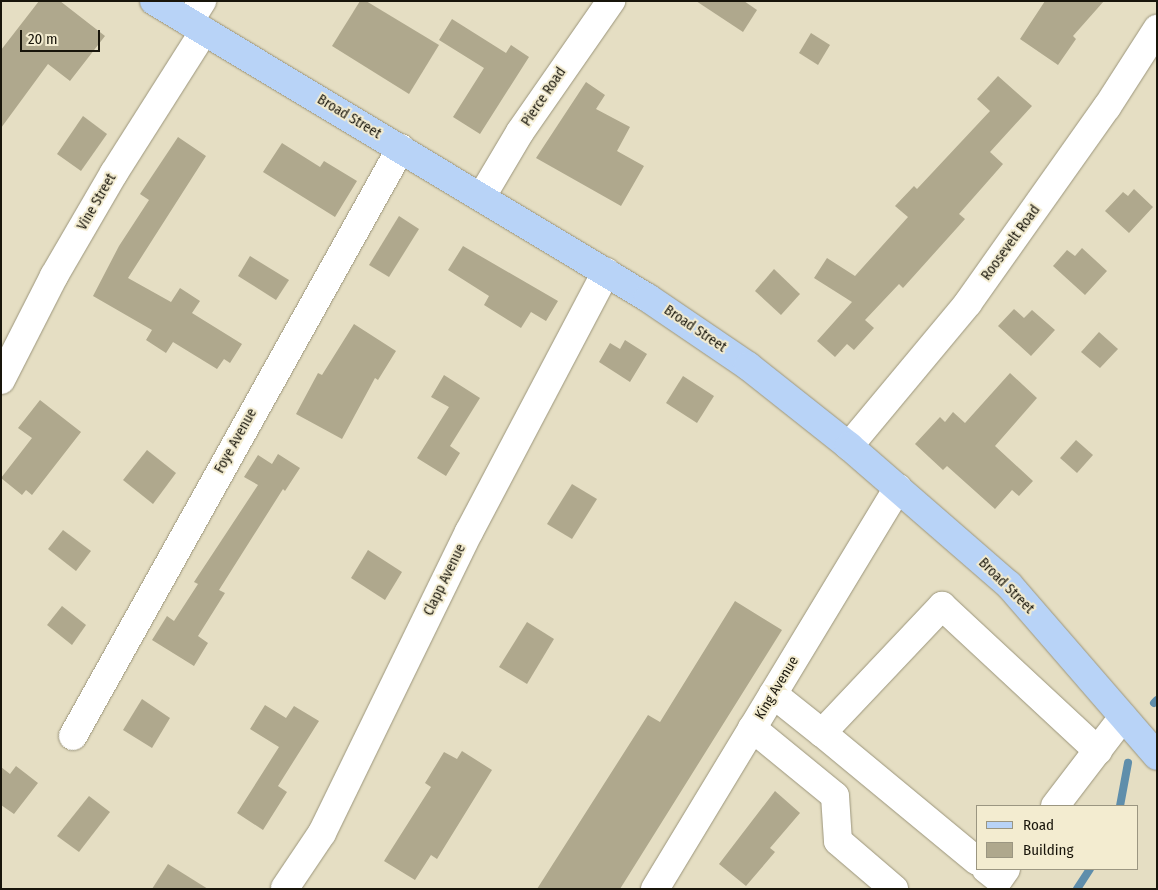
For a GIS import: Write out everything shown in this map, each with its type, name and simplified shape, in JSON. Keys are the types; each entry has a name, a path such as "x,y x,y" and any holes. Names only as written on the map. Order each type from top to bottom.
{"main road":[{"name":"Broad Street","path":"154,1 198,18 402,148 606,272 705,335 849,446 1010,586 1157,756"}],"street":[{"name":"Pierce Road","path":"482,196 520,132 611,1"},
{"name":"Vine Street","path":"1,380 10,338 114,173 198,18"},
{"name":"Roosevelt Road","path":"849,446 968,303 1096,123 1157,29"},
{"name":"Foye Avenue","path":"73,736 402,148"},
{"name":"Clapp Avenue","path":"285,888 322,833 469,532 606,272"},
{"name":"King Avenue","path":"655,889 898,488"},
{"path":"822,733 942,606 1098,751"},
{"path":"773,694 976,860"},
{"path":"1056,805 1124,717"},
{"path":"752,728 835,796 838,841 894,889"}],"building":[{"path":"39,1 60,1 105,36 70,81 48,64 1,128 1,50"},
{"path":"360,1 366,1 439,45 409,94 332,46"},
{"path":"696,1 744,1 757,10 743,32"},
{"path":"1045,1 1104,1 1073,36 1076,39 1058,65 1020,39"},
{"path":"452,19 506,53 511,45 529,57 480,134 453,117 484,68 439,40"},
{"path":"811,33 830,45 818,65 799,53"},
{"path":"998,76 1032,106 990,152 1003,164 959,214 965,219 903,288 899,284 865,320 874,328 854,350 847,344 835,357 817,341 852,302 814,278 827,258 855,276 908,217 895,206 914,186 917,189 990,111 977,99"},
{"path":"586,82 605,95 596,109 630,127 617,151 644,166 621,206 536,158"},
{"path":"83,116 107,134 81,171 57,154"},
{"path":"178,137 206,156 128,278 171,302 180,288 200,301 192,313 242,344 230,363 224,359 217,369 173,342 166,353 146,340 152,330 93,296 119,246 149,200 140,194"},
{"path":"282,143 320,167 324,161 357,181 335,217 263,172"},
{"path":"1134,189 1153,207 1129,233 1105,211 1123,192 1128,196"},
{"path":"399,216 419,229 389,277 369,265"},
{"path":"463,246 558,301 546,321 531,312 521,328 484,305 489,296 448,270"},
{"path":"1082,248 1107,271 1085,295 1053,266 1067,250 1075,256"},
{"path":"250,256 289,280 276,300 238,276"},
{"path":"774,269 800,294 781,315 755,291"},
{"path":"1014,309 1024,318 1032,310 1055,330 1031,356 998,326"},
{"path":"354,324 396,351 378,380 375,378 342,439 296,414 318,373 322,375"},
{"path":"1099,332 1118,349 1100,368 1081,352"},
{"path":"625,340 647,354 630,382 599,362 610,343 620,349"},
{"path":"1010,373 1037,398 995,446 1033,481 1019,496 1012,490 995,509 947,466 943,470 915,444 940,417 945,422 953,412 965,423"},
{"path":"444,375 480,398 450,446 460,453 446,476 417,458 449,407 431,397"},
{"path":"683,376 714,396 697,423 666,403"},
{"path":"40,400 81,432 32,495 26,490 22,495 1,478 32,438 18,428"},
{"path":"1076,440 1093,455 1077,473 1060,458"},
{"path":"147,450 176,473 153,504 123,480"},
{"path":"278,454 300,468 285,491 283,489 219,590 225,593 198,636 208,643 194,666 152,640 167,616 174,621 198,584 194,582 258,485 244,477 258,455 272,464"},
{"path":"572,484 597,499 572,539 547,524"},
{"path":"63,530 91,551 76,571 48,549"},
{"path":"368,550 402,572 385,600 351,578"},
{"path":"735,601 782,630 620,889 537,889 648,715 660,722"},
{"path":"62,606 86,625 72,645 47,625"},
{"path":"527,622 554,639 527,684 499,667"},
{"path":"142,699 170,718 152,748 123,730"},
{"path":"265,705 286,718 294,706 319,721 278,786 287,792 263,830 237,813 279,747 250,729"},
{"path":"462,751 492,770 437,859 431,855 415,880 384,861 431,787 425,783 444,752 457,759"},
{"path":"16,766 38,783 14,814 1,805 1,767 10,774"},
{"path":"775,791 800,813 770,848 775,852 746,886 719,864"},
{"path":"89,796 110,812 79,852 57,836"},
{"path":"168,864 208,889 152,889"}],"waterway":[{"path":"1154,703 1157,700"},
{"path":"1120,805 1128,763"},
{"path":"1077,889 1089,870"}]}
